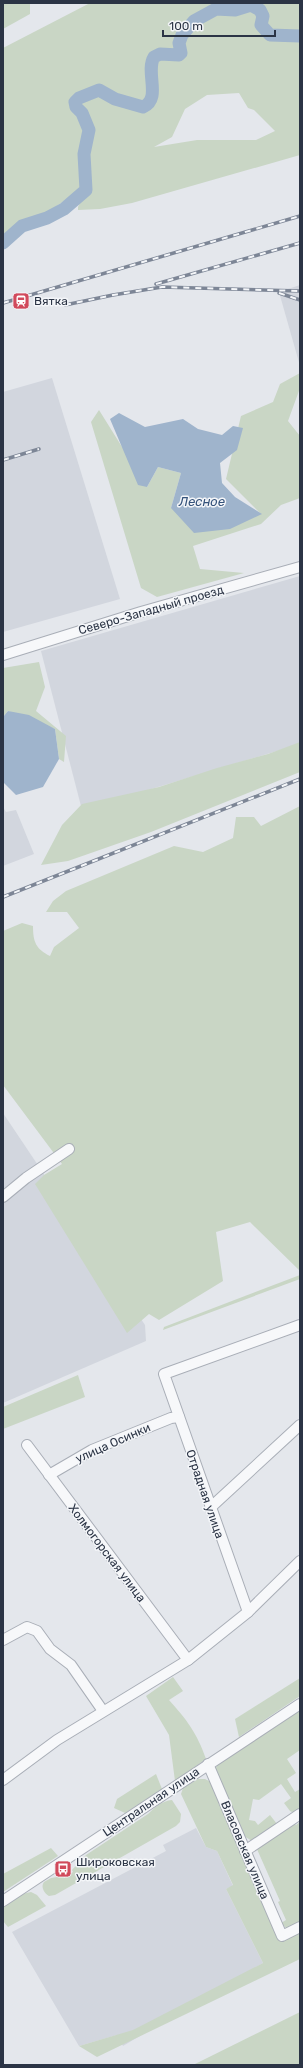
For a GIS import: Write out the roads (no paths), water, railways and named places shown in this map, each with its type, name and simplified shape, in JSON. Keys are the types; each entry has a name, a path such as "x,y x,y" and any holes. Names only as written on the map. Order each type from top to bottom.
{"street":[{"name":"Северо-Западный проезд","path":"3,655 141,612 300,567"},
{"path":"3,1197 26,1178 69,1149"},
{"name":"Отрадная улица","path":"248,1612 210,1508 164,1374 300,1325"},
{"name":"улица Осинки","path":"49,1475 92,1450 171,1418 179,1417"},
{"path":"210,1508 300,1425"},
{"name":"Холмогорская улица","path":"26,1446 188,1660"},
{"path":"3,1780 57,1740 188,1660 248,1612 300,1561"},
{"path":"3,1640 27,1627 36,1631 50,1648 71,1665 103,1711"},
{"name":"Центральная улица","path":"3,1901 300,1704"},
{"name":"Власовская улица","path":"208,1764 282,1936 300,1927"},
{"path":"245,1851 300,1814"}],"water":[{"name":"Лесное","path":"119,413 145,427 183,419 198,429 222,435 233,426 243,428 237,450 220,463 222,483 235,497 262,514 230,529 194,533 171,508 181,473 158,467 147,487 138,485 110,419"},
{"path":"8,711 29,715 55,729 59,759 43,787 16,795 3,782 3,717"}],"waterway":[{"path":"3,243 22,226 47,218 64,209 86,190 84,154 89,130 82,113 76,107 75,102 79,98 99,90 115,99 143,107 149,103 151,98 151,70 154,57 160,54 179,55 181,53 179,43 182,35 194,21 216,9 235,10 251,5 260,10 263,16 261,25 270,35 300,36"}],"railway":[{"path":"3,303 300,216"},
{"path":"156,284 300,243"},
{"path":"65,305 162,287 300,291"},
{"path":"279,293 300,300"},
{"path":"3,460 39,449"},
{"path":"3,897 300,779"}],"place":[{"name":"Вятка","path":"21,301"},
{"name":"Широковская улица","path":"63,1869"}]}
